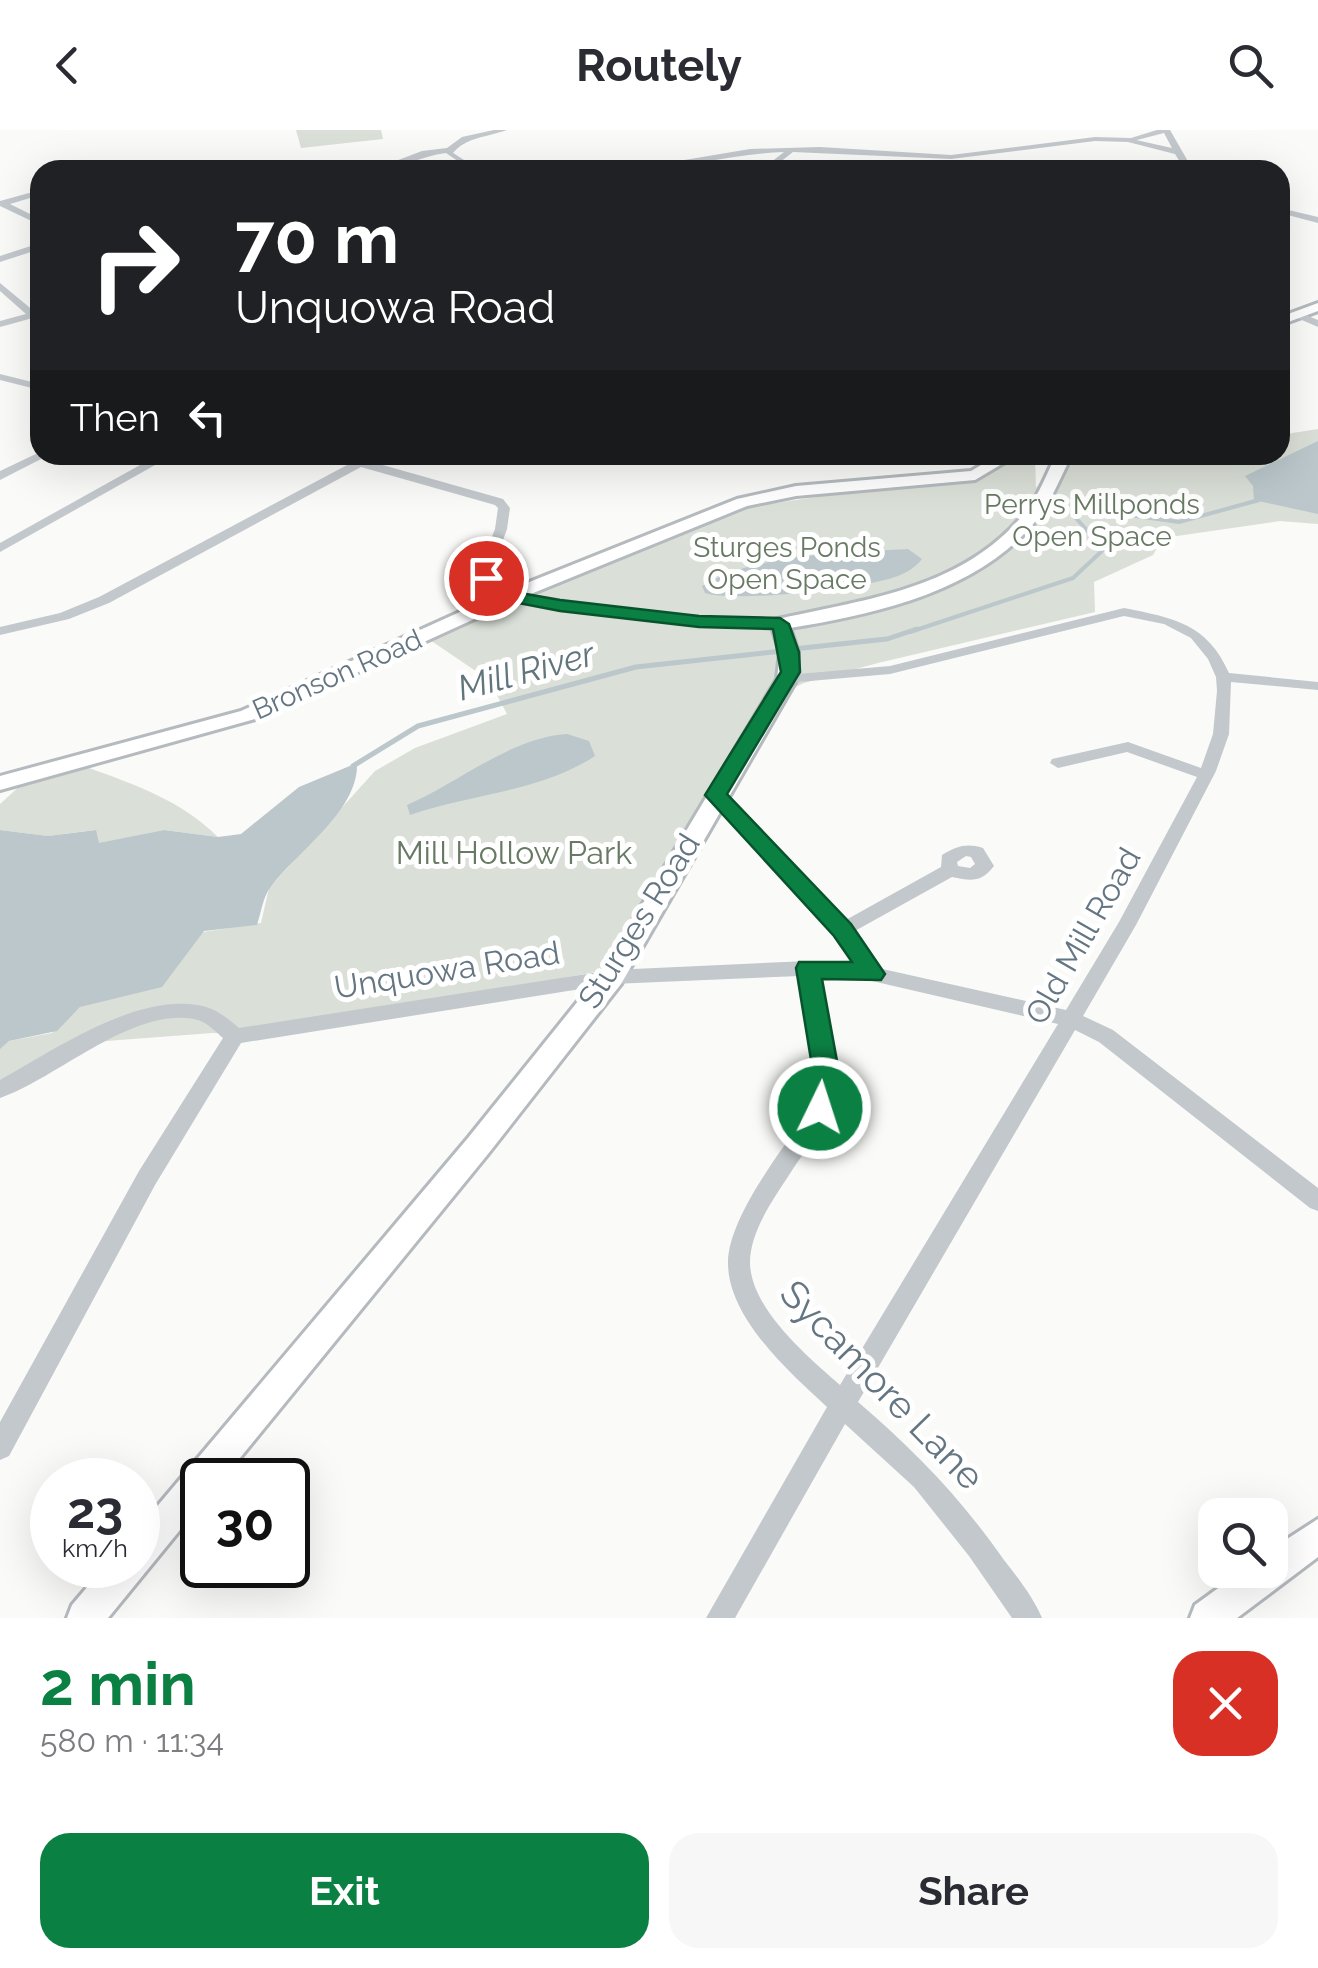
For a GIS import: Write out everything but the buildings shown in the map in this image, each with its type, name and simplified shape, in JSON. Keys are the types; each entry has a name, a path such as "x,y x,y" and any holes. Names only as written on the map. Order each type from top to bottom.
{"main road":[{"path":"1290,318 1318,307"},
{"name":"Bronson Road","path":"0,783 119,754 248,715 628,545 743,502 796,492 975,475 992,465"},
{"path":"789,675 783,629 890,599 974,566 998,551 1028,520 1058,465"},
{"name":"Sturges Road","path":"160,1529 454,1176 612,977 789,675"},
{"path":"1221,1614 1318,1536"},
{"path":"85,1618 110,1588"}],"street":[{"path":"405,160 450,150 465,139 503,130"},
{"path":"697,160 799,149 951,157 1075,141 1128,140 1166,130 1182,160"},
{"path":"820,135 820,149"},
{"path":"1128,140 1178,152"},
{"path":"776,160 799,149"},
{"path":"450,150 449,154 459,160"},
{"path":"765,150 780,156"},
{"path":"1,203 30,195"},
{"path":"1,203 30,217"},
{"path":"1290,213 1318,220"},
{"path":"0,260 30,250"},
{"path":"0,286 30,310"},
{"path":"1298,315 1318,324"},
{"path":"0,324 30,317"},
{"path":"0,378 30,385"},
{"path":"0,476 30,461"},
{"path":"0,548 150,465"},
{"path":"0,631 88,607 359,465"},
{"path":"385,465 500,502 503,520 484,574 491,585 510,596 682,620 783,629"},
{"path":"789,675 876,672 1124,612 1168,620 1191,632 1215,658 1224,678 1318,686"},
{"name":"Old Mill Road","path":"720,1618 1127,925 1206,775 1220,734 1224,678"},
{"path":"1058,762 1128,746 1206,775"},
{"path":"716,795 842,930 872,974"},
{"path":"842,930 950,870"},
{"name":"Unquowa Road","path":"235,1036 612,977 808,968 872,974 1071,1020 1124,1048 1318,1201"},
{"name":"Sycamore Lane","path":"808,968 826,1072 824,1097 750,1223 739,1268 756,1314 803,1367 919,1474 1028,1618"},
{"path":"0,1090 103,1034 149,1018 195,1012 235,1036 146,1178 0,1447"}],"green space":[{"path":"296,130 381,130 383,139 301,148"},
{"name":"Mill Hollow Park","path":"1318,429 1318,524 1280,521 1163,538 1153,555 1094,582 1095,612 804,683 760,703 673,858 601,971 258,1034 212,1033 80,1043 0,1083 0,1048 9,1041 52,1033 82,1005 203,932 261,923 269,888 375,771 415,748 507,714 489,680 427,638 683,528 756,506 974,474 993,465 1035,465 1036,488 1052,468 1073,465 1290,465 1290,433"},
{"path":"89,768 174,804 218,837 164,830 98,844 95,830 48,836 0,830 0,804 22,784"}],"shaded area":[{"path":"1318,441 1318,514 1254,500 1253,486 1245,476 1268,465 1290,465 1290,454"},
{"path":"908,549 922,559 913,568 895,577 856,586 721,596 705,593 702,586 723,575 774,561"},
{"path":"567,734 589,741 595,756 528,785 410,815 407,805 486,762 526,743"},
{"path":"357,763 348,798 270,888 257,925 204,931 162,987 80,1007 57,1031 9,1041 0,1049 0,830 48,836 96,830 99,843 164,830 218,837 241,834 299,787"}],"waterway":[{"name":"Mill River","path":"910,632 1073,578 1104,549 1074,516 1087,509 1179,522 1259,500"},
{"name":"Mill River","path":"793,649 887,639 917,629"},
{"name":"Mill River","path":"353,766 418,726 636,667 782,651"}],"route":[{"path":"486,578 510,596 560,606 718,623 780,624 789,652 790,672 716,795 842,930 872,974 808,968 826,1072 820,1108"}],"park label":[{"name":"Perrys Millponds Open Space","path":"1092,520"},
{"name":"Sturges Ponds Open Space","path":"787,563"}]}
